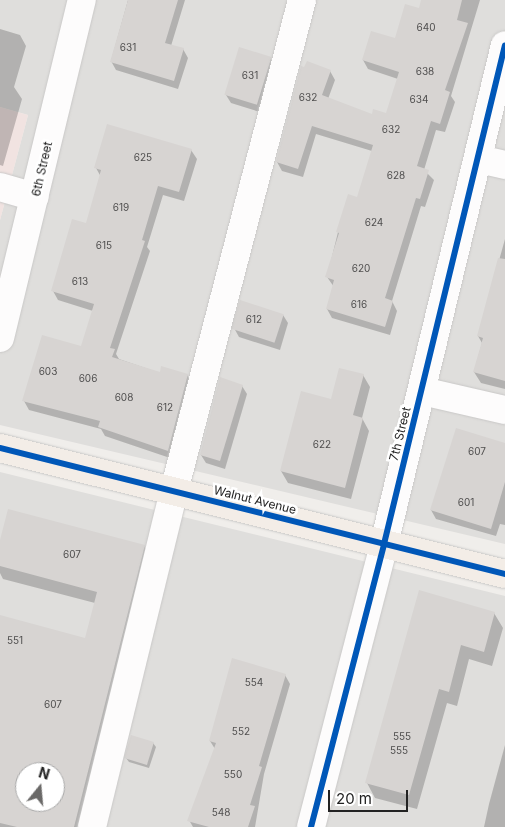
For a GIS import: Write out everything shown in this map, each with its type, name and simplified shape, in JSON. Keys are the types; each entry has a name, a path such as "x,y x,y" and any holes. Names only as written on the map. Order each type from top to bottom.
{"main road":[{"name":"Walnut Avenue","path":"0,448 505,574"}],"street":[{"name":"6th Street","path":"0,338 82,0"},
{"path":"92,827 174,491 302,0"},
{"name":"7th Street","path":"311,827 422,391 505,45"},
{"path":"478,158 505,165"},
{"path":"0,187 35,197"},
{"path":"422,391 505,410"}],"shaded area":[{"path":"0,0 505,0 505,544 0,425 0,220 28,115 0,107"},
{"path":"0,107 28,115 0,220"},
{"path":"0,472 505,596 505,827 0,827"}],"building":[{"path":"128,0 178,0 165,43 184,48 174,81 110,62"},
{"path":"421,0 462,0 457,20 468,23 445,90 450,92 440,124 431,121 417,166 429,170 420,199 416,198 385,298 393,301 385,327 326,309 334,280 325,277 339,233 336,232 348,194 357,197 373,145 312,126 298,169 276,162 301,66 304,67 307,61 331,70 322,95 372,114 373,109 386,113 399,72 362,60 371,31 395,38 405,4 419,8"},
{"path":"239,47 272,57 257,105 224,95"},
{"path":"107,124 192,149 179,192 158,186 142,240 145,241 110,348 115,349 112,357 160,372 161,366 188,374 168,451 98,427 100,421 22,401 42,335 81,346 94,304 51,291 72,219 86,223 101,170 94,168"},
{"path":"498,258 505,259 505,381 473,372 483,338 477,336"},
{"path":"240,300 284,314 274,343 231,329"},
{"path":"339,368 364,374 353,415 363,418 345,488 280,471 301,391 331,399"},
{"path":"220,377 243,385 220,461 200,455"},
{"path":"456,428 505,443 505,482 491,529 430,510"},
{"path":"8,509 145,545 74,827 17,827 0,823 0,615 85,638 97,592 0,566 0,540"},
{"path":"419,590 495,612 484,652 461,645 449,692 439,689 409,795 365,783"},
{"path":"232,658 286,674 259,766 262,767 250,805 255,806 248,827 209,827 187,821 216,743 209,741"},
{"path":"131,735 154,742 147,765 124,758"}],"cycle path":[{"path":"311,827 384,544 505,45"},
{"path":"0,448 505,574"}]}
